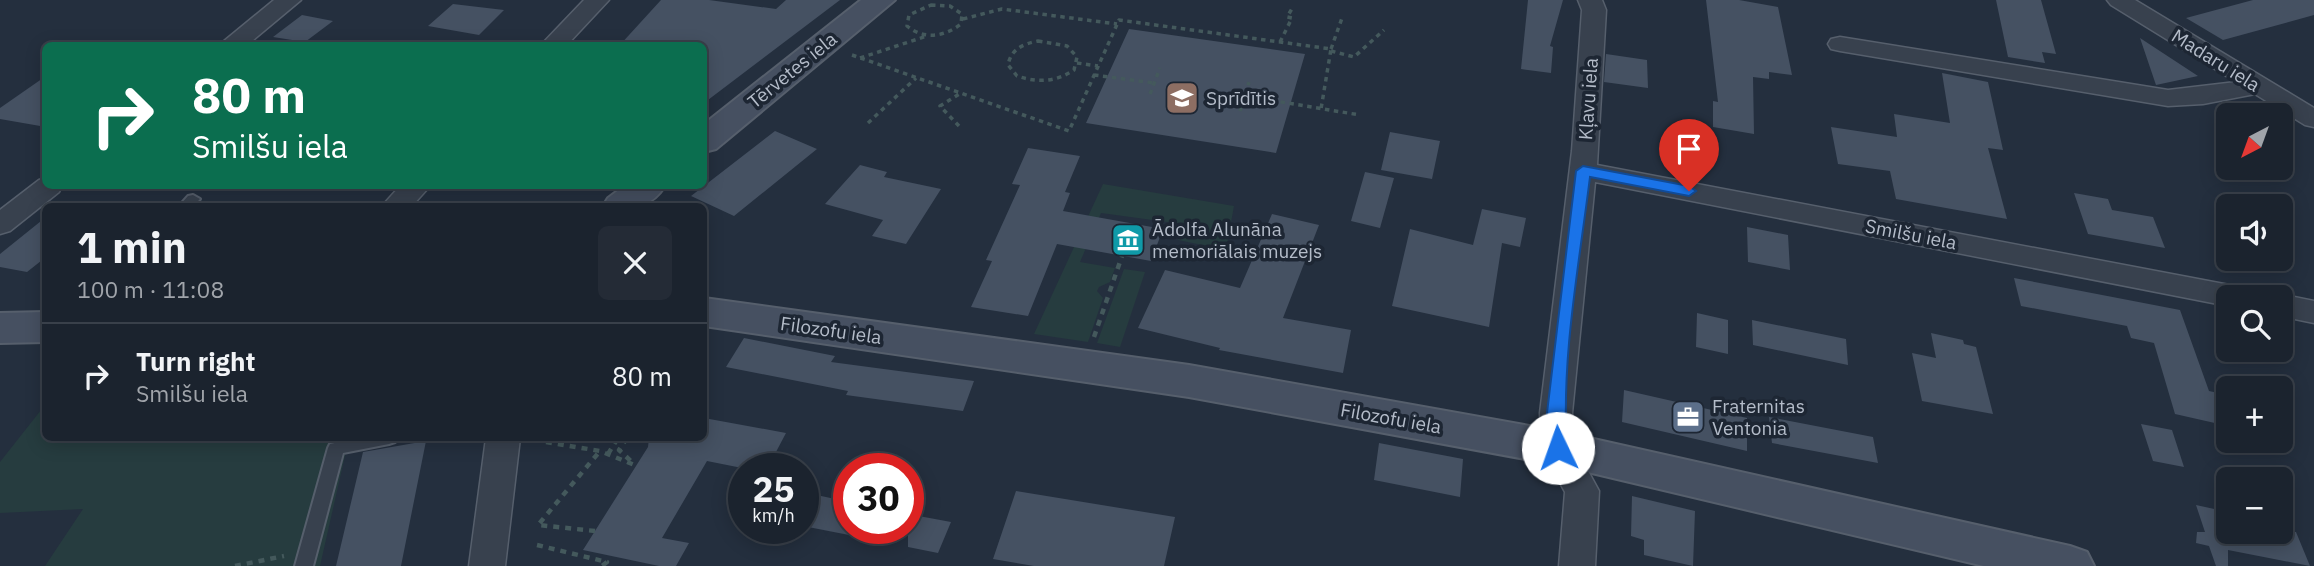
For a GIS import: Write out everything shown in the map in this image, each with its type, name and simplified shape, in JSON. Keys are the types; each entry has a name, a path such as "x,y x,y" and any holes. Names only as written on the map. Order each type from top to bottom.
{"street":[{"path":"235,42 289,0"},
{"path":"556,42 597,0"},
{"name":"Tērvetes iela","path":"707,139 880,0"},
{"name":"Kļavu iela","path":"1558,448 1556,413 1561,353 1583,171 1594,10 1590,0"},
{"name":"Madaru iela","path":"2119,0 2314,120"},
{"path":"1840,44 2168,98 2203,96 2259,86"},
{"name":"Smilšu iela","path":"1583,171 2216,293"},
{"path":"0,224 45,189"},
{"path":"399,203 413,189"},
{"path":"625,203 643,189"},
{"path":"2293,308 2314,312"},
{"name":"Filozofu iela","path":"707,312 1189,381 1558,448 2070,566"},
{"path":"0,328 42,327"},
{"path":"487,566 503,441"},
{"path":"1558,448 1582,491 1577,566"}],"lane":[{"path":"306,558 336,447 371,441"}],"path":[{"path":"928,36 912,31 907,26 909,15 914,10 941,4 957,9 963,19"},
{"path":"1280,42 1292,18 1287,17 1293,7"},
{"path":"860,58 956,29 963,19 1002,9 1117,24"},
{"path":"1321,109 1331,50 1342,18"},
{"path":"845,53 1069,131 1119,20 1331,50 1354,57 1384,30"},
{"path":"1038,41 1067,46 1074,51 1077,63 1067,75 1048,81 1017,76 1008,65 1008,59 1019,47 1038,41"},
{"path":"1077,63 1098,66"},
{"path":"1150,94 1160,68"},
{"path":"1094,75 1154,83"},
{"path":"868,123 916,78"},
{"path":"1240,111 1249,82"},
{"path":"959,126 940,106 961,93"},
{"path":"1245,96 1360,115"},
{"path":"1094,339 1122,256"},
{"path":"608,454 616,441"},
{"path":"546,442 600,451 637,466 619,450 625,441"},
{"path":"595,531 538,525 600,451"},
{"path":"537,545 607,562 602,566"},
{"path":"235,566 306,558"}],"green space":[{"path":"1103,184 1234,206 1226,250 1178,240 1182,224 1101,213 1080,262 1115,268 1110,282 1099,287 1097,291 1103,298 1088,342 1034,334"},
{"path":"1124,269 1145,272 1120,347 1097,343"},
{"path":"42,409 42,441 348,441 320,566 45,566 83,509 0,513 0,462"}],"building":[{"path":"661,0 709,0 776,9 786,0 840,0 707,101 707,42 623,42"},
{"path":"1528,0 1563,0 1550,46 1553,47 1551,73 1521,69"},
{"path":"1706,0 1739,0 1778,7 1792,75 1769,72 1769,79 1753,77 1754,134 1713,127 1713,101 1718,102"},
{"path":"1996,0 2041,0 2056,54 2042,52 2045,63 2008,57"},
{"path":"2253,0 2314,0 2314,15 2223,40 2186,18"},
{"path":"453,4 504,10 479,35 428,26"},
{"path":"302,15 333,21 305,42 273,37"},
{"path":"1129,29 1305,54 1276,153 1086,123"},
{"path":"2140,38 2198,76 2156,85"},
{"path":"1606,54 1647,60 1648,88 1604,82"},
{"path":"1942,73 1988,82 2003,150 1988,148 2007,219 1896,199 1890,171 1838,164 1831,127 1897,137 1894,114 1950,123"},
{"path":"42,79 42,126 0,119 0,108"},
{"path":"775,131 817,149 734,216 691,196 700,189 707,189 707,184"},
{"path":"1390,132 1440,141 1432,179 1381,170"},
{"path":"1028,148 1080,156 1065,192 1070,193 1063,211 1163,229 1151,261 1057,244 1028,316 971,307 992,261 986,260 1020,185 1012,184"},
{"path":"860,165 887,172 884,177 941,189 906,244 872,236 883,220 825,204"},
{"path":"1365,172 1394,178 1380,228 1351,221"},
{"path":"2074,193 2108,199 2112,210 2153,217 2165,248 2088,234"},
{"path":"1482,209 1526,218 1520,247 1502,243 1489,327 1392,306 1410,229 1473,245"},
{"path":"1272,214 1319,225 1283,318 1351,330 1343,373 1219,350 1220,348 1138,328 1165,270 1240,288"},
{"path":"42,220 42,260 27,272 0,267 0,254"},
{"path":"1747,227 1788,235 1790,270 1748,262"},
{"path":"2014,278 2180,310 2209,391 2216,392 2216,423 2175,414 2154,343 2131,338 2127,326 2021,306"},
{"path":"1697,313 1728,320 1728,354 1696,347"},
{"path":"1752,320 1846,339 1848,365 1753,345"},
{"path":"1931,333 1963,340 1964,344 1976,347 1993,414 1922,401 1912,353 1936,358"},
{"path":"744,338 835,356 831,362 974,381 963,411 846,395 848,391 726,367"},
{"path":"1624,390 1747,418 1747,451 1622,422"},
{"path":"1769,417 1873,437 1878,463 1772,443"},
{"path":"707,419 786,433 775,453 728,453 728,465 707,461 662,538 689,543 676,566 659,566 583,550 648,447 649,441 707,441"},
{"path":"2141,424 2172,430 2184,467 2153,461"},
{"path":"426,441 401,566 336,566 363,452"},
{"path":"1379,443 1463,459 1460,497 1374,480"},
{"path":"1016,491 1175,517 1164,566 1034,566 993,559"},
{"path":"819,496 833,499 833,532 819,529"},
{"path":"1632,496 1695,511 1693,566 1644,555 1644,540 1631,536"},
{"path":"2196,505 2216,509 2216,544 2293,544 2293,532 2296,532 2310,566 2228,550 2228,566 2216,566 2209,546 2196,543 2197,532 2205,532"},
{"path":"924,517 951,522 938,553 908,547 908,544 924,544"}],"place":[{"name":"Sprīdītis","path":"1182,98"},
{"name":"Ādolfa Alunāna memoriālais muzejs","path":"1128,240"},
{"name":"Fraternitas Ventonia","path":"1688,417"}],"route":[{"path":"1558,448 1556,413 1561,353 1583,171 1689,191"}]}
